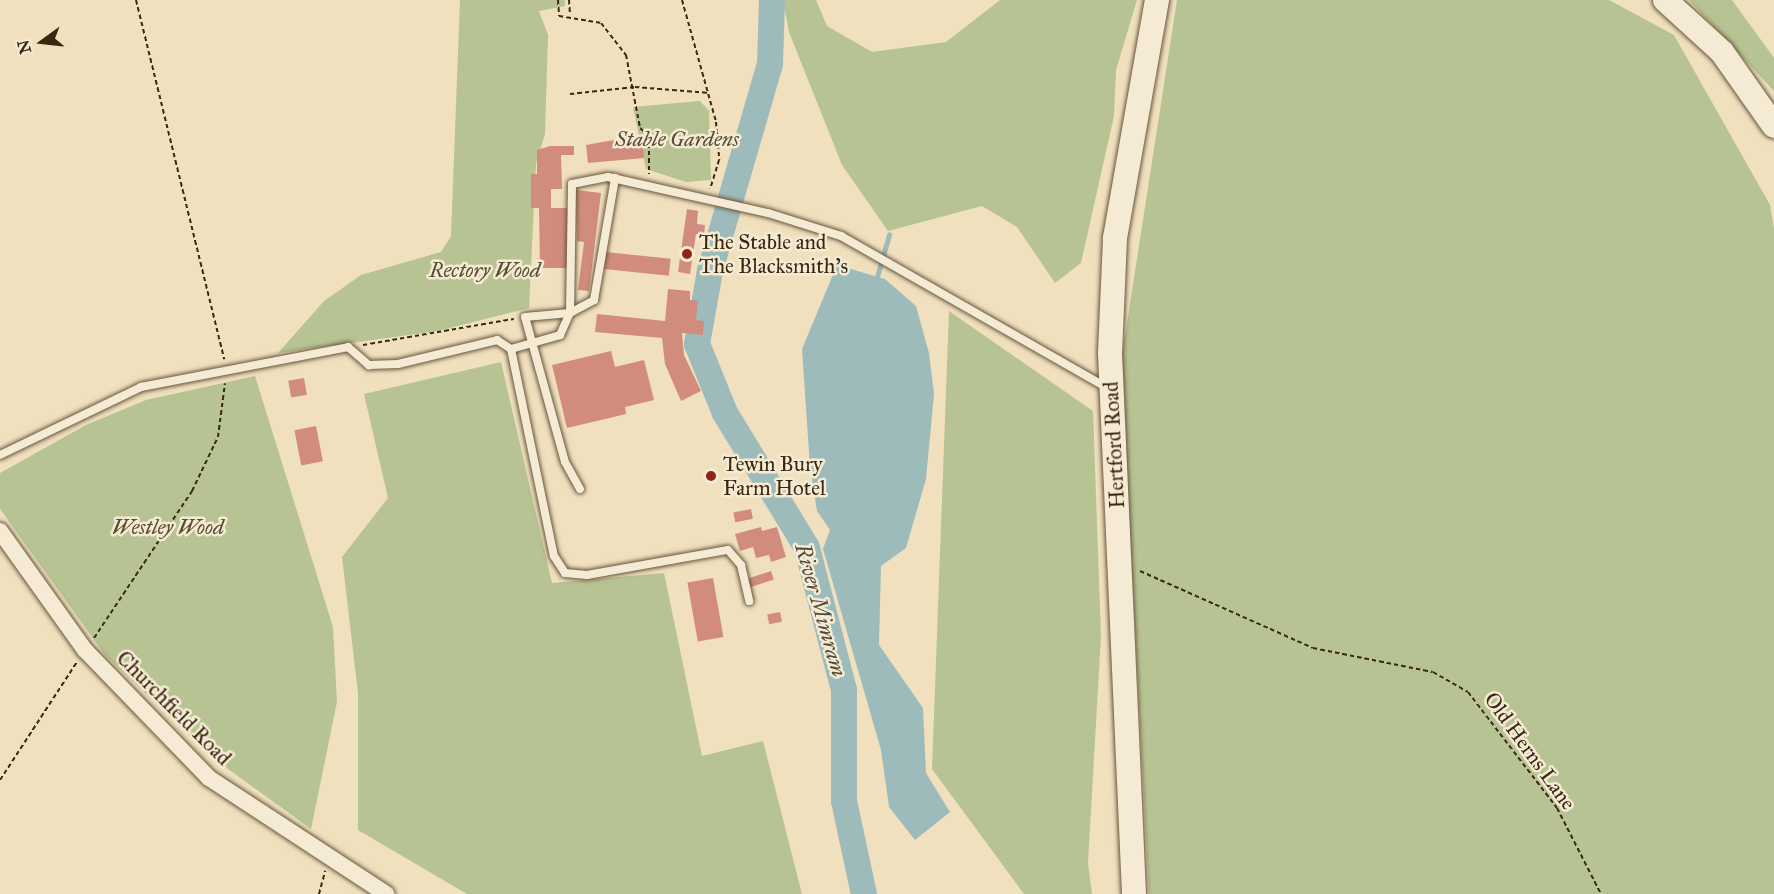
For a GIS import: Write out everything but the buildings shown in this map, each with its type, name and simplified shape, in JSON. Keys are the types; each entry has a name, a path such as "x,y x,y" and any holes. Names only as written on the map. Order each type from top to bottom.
{"main road":[{"name":"Hertford Road","path":"1134,894 1121,562 1111,390 1115,238 1157,0"},
{"path":"1665,0 1722,52 1774,126"}],"street":[{"name":"Churchfield Road","path":"0,531 85,650 209,778 386,894"}],"lane":[{"path":"0,455 141,387 226,374 348,346 369,364 398,364 497,340 511,349 560,335 570,313 572,184 615,178 648,183 723,206 793,220 878,254 1111,390"},
{"path":"580,489 565,462 535,344 525,317 570,313 594,300 615,178"},
{"path":"511,349 554,556 565,573 588,575 728,550 741,565 749,601"}],"path":[{"path":"0,780 192,491 218,437 226,374 186,189 136,0"},
{"path":"558,0 559,16 590,18 610,31 626,56 635,87 640,128 649,136 648,183"},
{"path":"569,0 570,15"},
{"path":"682,0 710,93 719,160 705,200"},
{"path":"570,94 635,87 710,93"},
{"path":"348,346 525,317"},
{"name":"Old Herns Lane","path":"1121,562 1313,648 1433,672 1468,692 1557,808 1601,894"},
{"path":"319,894 331,858"}],"green space":[{"name":"Rectory Wood","path":"460,0 565,0 565,6 539,11 548,35 545,134 536,163 529,308 438,331 278,353 324,301 361,275 441,252 451,236"},
{"path":"783,0 816,0 827,26 872,52 946,42 1000,0 1137,0 1116,70 1114,116 1081,263 1055,283 1017,227 982,206 888,231 842,165 789,32"},
{"path":"1177,0 1609,0 1674,35 1770,205 1774,229 1774,894 1149,894 1121,362"},
{"path":"1689,0 1732,0 1774,58 1774,91"},
{"name":"Stable Gardens","path":"700,101 709,111 711,180 686,182 646,169 633,107"},
{"path":"949,311 1093,411 1101,636 1088,863 1092,894 1024,894 932,769"},
{"path":"501,362 552,583 664,573 702,756 763,741 802,894 467,894 358,830 358,693 342,557 388,498 364,394"},
{"name":"Westley Wood","path":"255,376 333,627 337,702 311,829 217,761 105,655 0,509 0,473 86,425 146,400"}],"water":[{"path":"837,265 885,279 916,306 929,353 934,394 926,479 906,548 881,566 879,645 923,708 926,773 950,812 915,840 889,807 881,750 823,549 830,530 817,511 810,467 802,349"}],"waterway":[{"name":"River Mimram","path":"772,0 770,64 710,271 697,344 725,413 807,548 844,690 844,801 864,894"},
{"path":"877,277 889,235"}],"place":[{"name":"The Stable and The Blacksmith's","path":"687,254"},
{"name":"Tewin Bury Farm Hotel","path":"711,476"}]}
